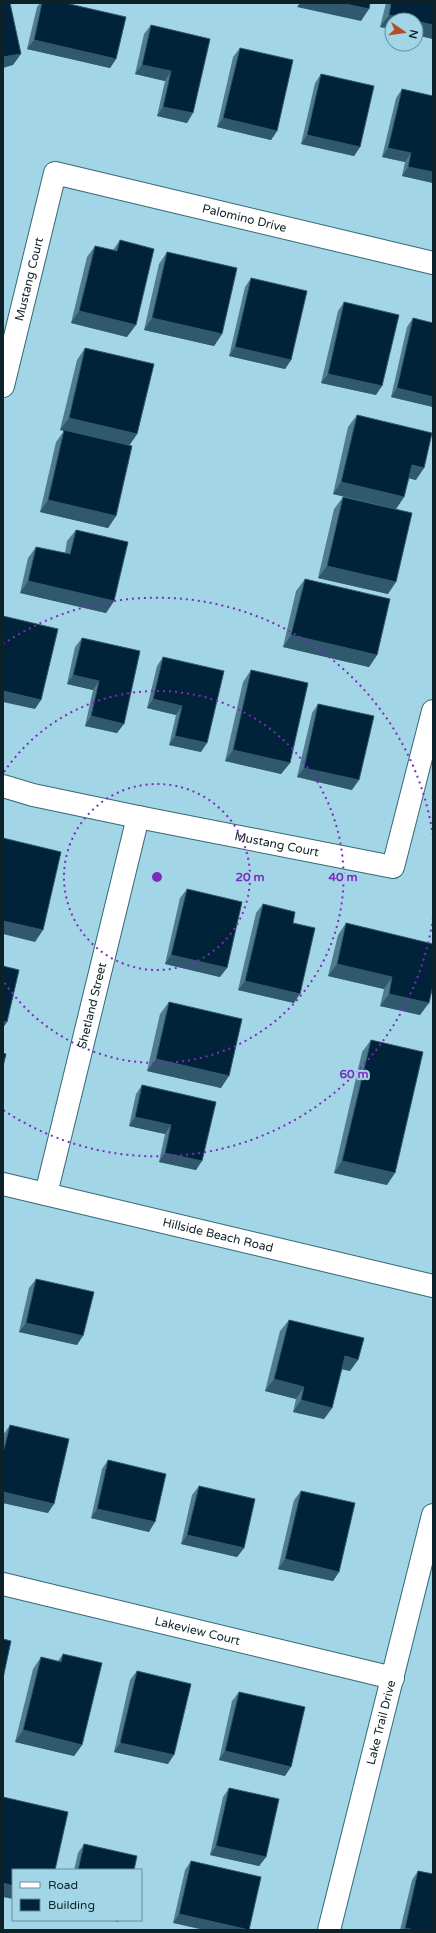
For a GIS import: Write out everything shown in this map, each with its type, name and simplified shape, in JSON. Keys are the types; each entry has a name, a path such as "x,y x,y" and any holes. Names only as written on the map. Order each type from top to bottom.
{"street":[{"name":"Palomino Drive","path":"55,173 433,263"},
{"name":"Mustang Court","path":"3,386 55,173"},
{"name":"Mustang Court","path":"3,786 33,796 393,867 433,711"},
{"name":"Shetland Street","path":"46,1194 138,817"},
{"name":"Hillside Beach Road","path":"3,1184 433,1286"},
{"name":"Lake Trail Drive","path":"329,1930 433,1515"},
{"name":"Lakeview Court","path":"3,1584 393,1678"}],"building":[{"path":"3,3 10,3 21,54 3,57"},
{"path":"42,3 65,3 126,17 116,59 34,40"},
{"path":"341,3 370,3 369,9"},
{"path":"391,3 433,3 433,25 424,23 424,12 390,12"},
{"path":"151,25 210,39 193,113 163,107 171,71 142,65"},
{"path":"240,48 293,60 277,131 223,118"},
{"path":"321,74 374,86 360,147 307,135"},
{"path":"402,89 433,96 433,172 408,167 411,153 388,148"},
{"path":"120,240 154,249 136,325 79,311 95,246 117,251"},
{"path":"167,252 237,268 222,334 152,318"},
{"path":"251,278 307,291 291,360 235,347"},
{"path":"344,302 399,315 382,386 328,374"},
{"path":"413,318 433,323 433,397 397,388"},
{"path":"85,348 154,364 137,434 69,418"},
{"path":"357,415 432,433 424,468 412,465 404,497 341,482"},
{"path":"64,430 132,446 116,516 48,500"},
{"path":"343,497 412,513 396,582 327,566"},
{"path":"76,530 128,542 114,601 28,581 36,547 70,554"},
{"path":"305,579 390,599 377,655 291,635"},
{"path":"3,616 58,629 41,700 3,691"},
{"path":"82,638 140,651 124,724 91,716 99,681 73,675"},
{"path":"163,657 224,671 207,743 175,736 182,706 153,699"},
{"path":"251,670 308,683 290,763 233,750"},
{"path":"318,704 374,716 359,780 304,768"},
{"path":"3,838 61,852 43,930 3,921"},
{"path":"187,889 242,902 227,968 171,955"},
{"path":"263,904 295,912 293,923 315,928 300,994 245,981"},
{"path":"346,923 433,944 433,985 429,1003 389,994 392,977 337,964"},
{"path":"3,966 19,970 7,1022 3,1021"},
{"path":"169,1002 242,1019 229,1076 156,1059"},
{"path":"371,1040 423,1052 395,1173 342,1161"},
{"path":"3,1053 6,1054 3,1066"},
{"path":"142,1085 216,1102 202,1161 165,1153 171,1125 135,1117"},
{"path":"36,1279 94,1292 83,1336 26,1323"},
{"path":"289,1320 364,1338 358,1360 345,1356 332,1408 301,1400 304,1387 274,1379"},
{"path":"10,1425 69,1439 54,1504 3,1492 3,1453"},
{"path":"108,1460 166,1474 155,1522 97,1509"},
{"path":"199,1486 255,1499 244,1548 187,1535"},
{"path":"301,1491 355,1503 339,1572 285,1559"},
{"path":"3,1639 11,1641 3,1678"},
{"path":"63,1654 102,1663 82,1745 23,1730 41,1657 61,1662"},
{"path":"137,1671 191,1684 174,1755 120,1743"},
{"path":"239,1692 305,1707 291,1767 225,1751"},
{"path":"229,1788 279,1799 266,1857 216,1846"},
{"path":"3,1797 68,1812 55,1869 12,1869 12,1886 3,1883"},
{"path":"84,1844 137,1856 134,1869 78,1869"},
{"path":"191,1861 261,1877 249,1930 179,1914"},
{"path":"418,1871 433,1874 433,1930 415,1930 405,1928"}]}
